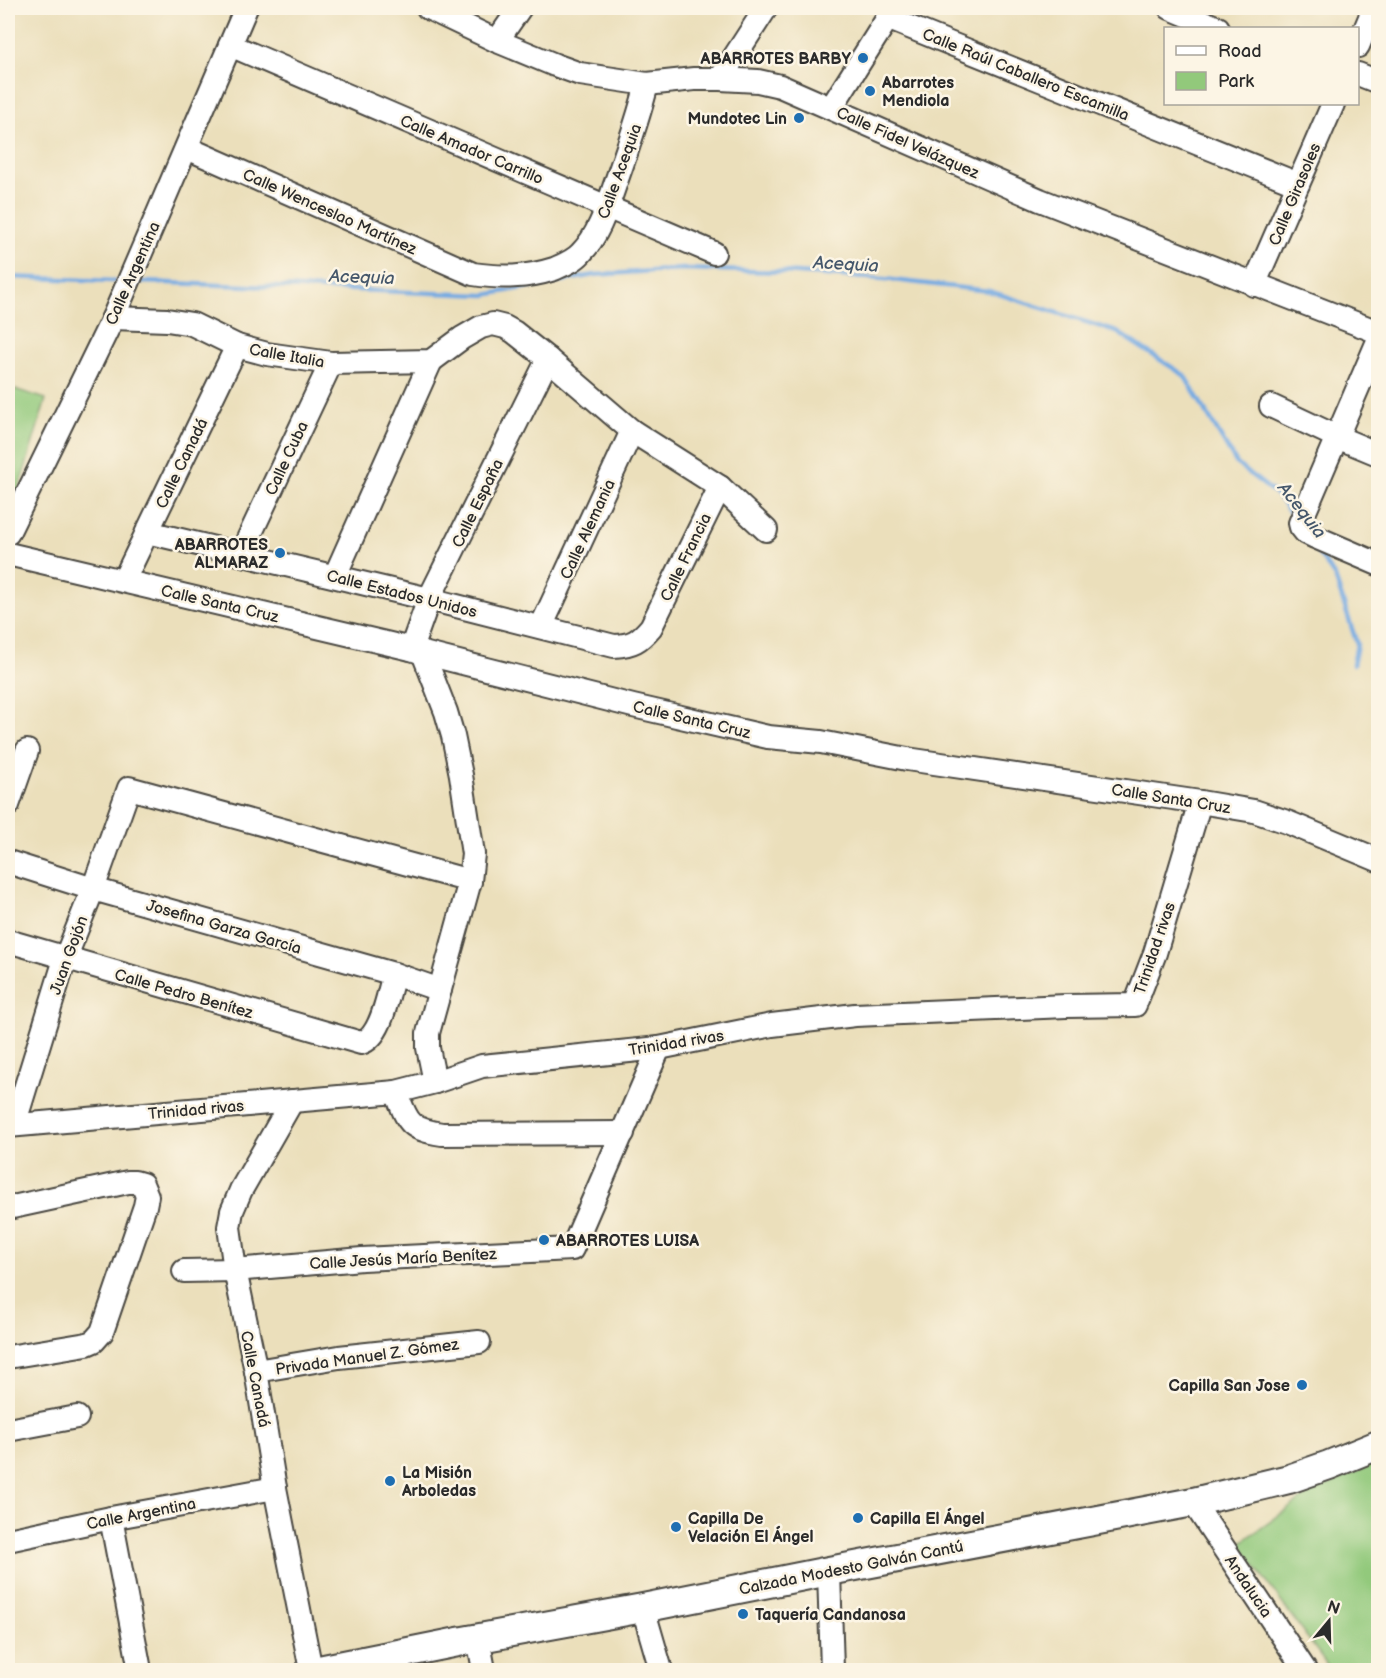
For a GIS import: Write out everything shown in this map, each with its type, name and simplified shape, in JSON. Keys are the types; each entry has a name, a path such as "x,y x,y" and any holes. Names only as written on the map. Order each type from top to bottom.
{"main road":[{"name":"Calzada Modesto Galván Cantú","path":"319,1671 478,1638 1193,1502 1289,1479 1329,1466 1378,1445"}],"street":[{"name":"Calle Argentina","path":"8,533 113,318 246,8"},
{"name":"Calle Fidel Velázquez","path":"428,8 497,41 580,74 647,84 720,79 758,81 780,86 1040,200 1378,332"},
{"path":"497,41 520,8"},
{"path":"720,79 766,8"},
{"path":"1170,8 1216,27"},
{"path":"1359,44 1374,8"},
{"path":"831,108 891,13"},
{"name":"Calle Raúl Caballero Escamilla","path":"891,13 1298,184"},
{"name":"Calle Amador Carrillo","path":"230,45 714,253"},
{"path":"1359,74 1378,82"},
{"name":"Calle Acequia","path":"581,254 595,234 607,207 638,120 647,84"},
{"name":"Calle Girasoles","path":"1254,285 1333,105"},
{"name":"Calle Wenceslao Martínez","path":"187,148 473,274 495,278 541,273 566,264 581,254"},
{"name":"Calle Italia","path":"113,318 167,320 192,324 237,346 267,354 331,363 431,362"},
{"path":"335,576 431,362 462,338 481,327 493,324 514,332 633,431 720,488 766,530"},
{"path":"1378,341 1302,516 1301,527 1305,532 1378,564"},
{"name":"Calle Canadá","path":"124,580 237,346"},
{"name":"Calle España","path":"417,651 429,599 548,359"},
{"name":"Calle Cuba","path":"242,554 331,363"},
{"path":"1271,406 1378,454"},
{"name":"Calle Alemania","path":"541,627 633,431"},
{"name":"Calle Francia","path":"651,627 720,488"},
{"name":"Calle Estados Unidos","path":"147,532 335,576 614,646 627,645 639,640 651,627"},
{"name":"Calle Santa Cruz","path":"8,554 124,580 633,706 768,737 821,742 907,759 1254,811 1287,822 1378,860"},
{"path":"417,651 446,712 453,736 472,854 470,881 428,1033 428,1048 435,1082"},
{"path":"8,805 27,751"},
{"name":"Juan Gojón","path":"11,1125 65,959 129,788 470,881"},
{"name":"Trinidad rivas","path":"11,1125 396,1092 482,1066 659,1048 772,1025 855,1015 1136,1005 1155,953 1200,802"},
{"name":"Josefina Garza García","path":"8,862 93,889 394,974 440,990"},
{"name":"Calle Pedro Benítez","path":"8,941 361,1043 372,1037 378,1027 394,974"},
{"path":"396,1092 407,1119 415,1127 424,1131 442,1134 623,1133 659,1048"},
{"name":"Calle Canadá","path":"292,1101 241,1190 232,1211 229,1227 235,1270 256,1371 311,1671"},
{"name":"Calle Jesús María Benítez","path":"184,1271 235,1270 362,1259 572,1250 623,1133"},
{"path":"8,1208 128,1182 141,1184 147,1196 102,1332 94,1341 87,1344 8,1357"},
{"name":"Privada Manuel Z. Gómez","path":"256,1371 339,1357 479,1342"},
{"path":"8,1430 77,1417"},
{"name":"Calle Argentina","path":"8,1540 111,1518 276,1488"},
{"name":"Andalucia","path":"1193,1502 1305,1671"},
{"path":"111,1518 140,1671"},
{"path":"829,1571 832,1671"},
{"path":"643,1608 661,1671"},
{"path":"478,1638 484,1671"}],"green space":[{"path":"8,387 46,399 11,515 8,514"},
{"path":"1378,1462 1378,1670 1331,1670 1239,1544 1310,1493"}],"waterway":[{"name":"Acequia","path":"143,282 485,295 594,275 682,269 783,272 884,279 989,291 1117,332 1184,375 1237,464 1277,495 1295,520"},
{"name":"Acequia","path":"8,277 114,281"},
{"name":"Acequia","path":"1314,547 1335,577 1357,644 1353,665"}],"place":[{"name":"ABARROTES BARBY","path":"863,58"},
{"name":"Abarrotes Mendiola","path":"870,91"},
{"name":"Mundotec Lin","path":"799,118"},
{"name":"ABARROTES ALMARAZ","path":"280,553"},
{"name":"ABARROTES LUISA","path":"544,1240"},
{"name":"Capilla San Jose","path":"1302,1385"},
{"name":"La Misión Arboledas","path":"390,1481"},
{"name":"Capilla El Ángel","path":"858,1518"},
{"name":"Capilla De Velación El Ángel","path":"676,1527"},
{"name":"Taquería Candanosa","path":"743,1614"}]}
